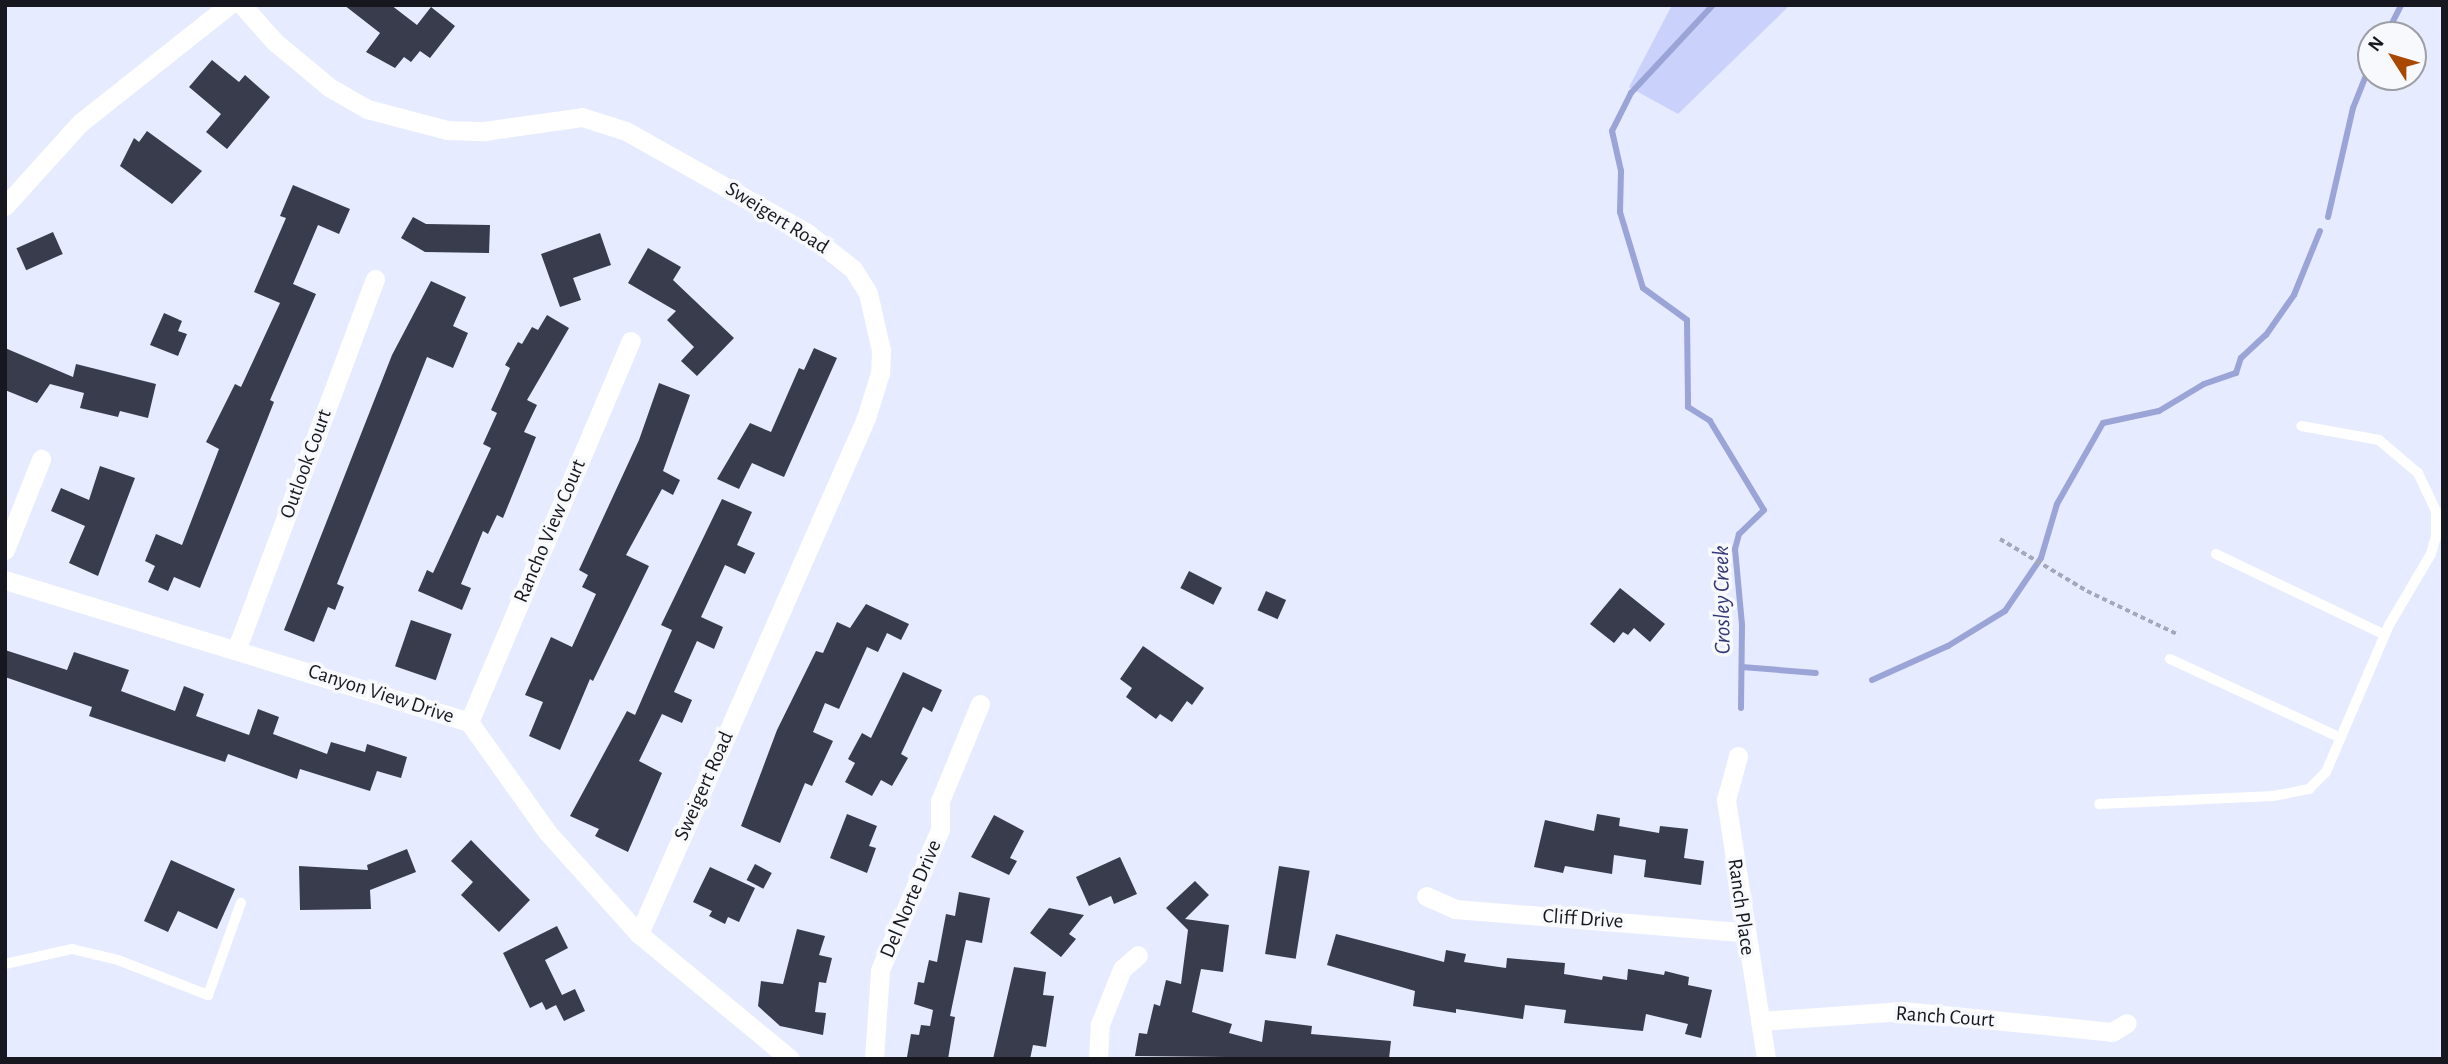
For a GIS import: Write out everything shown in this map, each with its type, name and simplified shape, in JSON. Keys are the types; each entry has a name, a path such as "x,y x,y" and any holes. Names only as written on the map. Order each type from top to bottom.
{"street":[{"path":"5,206 80,123 229,5"},
{"name":"Sweigert Road","path":"242,5 275,42 329,87 368,109 447,130 484,131 582,117 626,131 807,233 853,268 868,293 881,350 880,373 866,418 639,934"},
{"name":"Outlook Court","path":"237,648 375,279"},
{"name":"Rancho View Court","path":"469,722 631,341"},
{"path":"5,551 41,459"},
{"name":"Canyon View Drive","path":"5,580 237,648 469,722 548,832 639,934 790,1059"},
{"name":"Del Norte Drive","path":"874,1059 880,970 940,830 940,801 980,704"},
{"name":"Ranch Place","path":"1738,756 1726,800 1744,932 1766,1059"},
{"name":"Cliff Drive","path":"1426,897 1455,909 1744,932"},
{"path":"1098,1059 1100,1024 1122,969 1138,955"},
{"name":"Ranch Court","path":"1760,1021 1903,1011 2112,1032 2127,1023"}],"lane":[{"path":"2099,804 2273,796 2309,789 2326,772 2385,635 2431,554 2437,537 2436,511 2418,473 2379,440 2301,426"},
{"path":"2216,554 2385,635"},
{"path":"2170,659 2341,738"},
{"path":"5,964 72,949 118,960 208,995 241,903"}],"path":[{"path":"2000,539 2059,576 2179,635"}],"shaded area":[{"path":"1672,5 1790,5 1678,114 1629,87"}],"building":[{"path":"344,5 391,5 417,25 431,7 455,26 430,58 420,51 411,62 404,57 395,68 366,52 380,33"},
{"path":"212,60 239,82 245,75 270,97 227,149 206,132 221,114 189,87"},
{"path":"147,131 202,171 172,204 120,166 134,138 139,142"},
{"path":"293,185 350,209 339,234 318,225 293,284 316,294 270,400 274,402 200,588 174,577 168,591 148,582 155,566 145,561 156,534 182,545 219,449 206,442 235,384 241,387 280,303 254,292 286,218 280,216"},
{"path":"413,217 426,224 490,225 489,253 425,252 401,238"},
{"path":"53,232 63,254 26,270 16,248"},
{"path":"600,233 611,265 573,278 581,300 560,307 541,254"},
{"path":"648,248 681,267 673,280 734,338 697,376 681,361 694,347 667,320 676,311 628,283"},
{"path":"431,281 466,297 453,326 468,333 453,368 427,357 337,584 344,587 335,610 328,607 314,642 284,630 392,355"},
{"path":"164,313 182,321 178,331 187,334 178,356 150,345"},
{"path":"547,315 569,328 527,400 537,405 524,432 536,437 503,518 497,515 488,534 483,531 461,584 471,588 462,610 418,591 427,570 433,573 491,448 483,444 497,413 491,410 510,368 505,365 518,342 522,344 532,327 538,330"},
{"path":"5,348 73,377 76,364 156,384 148,418 120,411 118,417 80,408 84,393 50,384 37,403 5,390"},
{"path":"814,348 837,358 784,477 752,463 739,489 717,479 750,423 771,432 799,368 804,370"},
{"path":"659,383 690,395 663,471 680,480 673,495 662,489 626,555 649,566 593,681 590,679 560,750 529,736 543,702 525,695 551,637 572,647 596,594 582,587 588,575 579,570 639,440"},
{"path":"100,466 135,478 98,576 69,563 85,526 51,511 61,488 89,500"},
{"path":"722,499 752,512 737,545 755,553 745,574 725,565 701,617 723,627 714,649 697,641 674,692 692,700 682,723 662,714 639,761 662,773 628,852 595,836 599,829 570,816 627,711 635,715 672,630 661,625"},
{"path":"1189,571 1222,588 1213,605 1180,588"},
{"path":"1620,588 1665,624 1650,642 1634,628 1628,635 1623,632 1614,643 1590,624"},
{"path":"1266,591 1286,600 1278,619 1257,610"},
{"path":"866,604 909,624 901,640 887,633 878,652 867,647 839,709 825,703 813,732 833,741 812,786 805,783 780,843 741,826 777,730 816,651 823,653 837,622 850,628"},
{"path":"411,620 452,634 436,680 395,666"},
{"path":"1143,646 1204,688 1192,705 1187,701 1172,722 1160,714 1156,719 1126,697 1132,688 1120,679"},
{"path":"5,650 67,670 74,652 129,670 121,691 175,711 184,686 204,694 196,716 249,735 258,709 279,717 273,734 327,754 331,742 365,752 367,744 407,757 401,778 377,771 370,791 300,769 297,779 228,754 225,762 89,716 92,707 5,677"},
{"path":"903,672 942,690 932,712 923,707 901,754 908,758 892,786 881,780 872,796 845,782 855,763 848,759 862,733 871,738"},
{"path":"847,814 877,826 869,846 876,848 867,873 830,858"},
{"path":"1597,814 1620,818 1619,826 1659,833 1660,826 1688,829 1684,858 1704,861 1701,885 1644,877 1646,860 1614,855 1612,874 1565,866 1563,873 1534,867 1545,820 1594,831"},
{"path":"994,815 1024,831 1010,858 1017,861 1009,875 971,857"},
{"path":"471,840 530,900 499,932 461,895 473,882 451,861"},
{"path":"407,849 416,872 370,890 371,909 300,910 299,866 368,870 367,865"},
{"path":"1120,857 1137,894 1114,904 1111,896 1089,906 1076,877"},
{"path":"171,860 235,889 217,929 178,911 168,932 144,921"},
{"path":"755,864 772,873 763,889 747,880"},
{"path":"1279,866 1310,871 1296,959 1265,954"},
{"path":"710,867 755,888 739,922 728,917 725,924 709,916 712,911 693,902"},
{"path":"1195,881 1209,895 1185,919 1229,925 1223,972 1201,969 1192,1012 1232,1024 1229,1033 1262,1042 1265,1020 1312,1026 1311,1034 1391,1041 1389,1059 1135,1056 1139,1033 1147,1034 1154,1004 1160,1006 1166,980 1181,984 1188,930 1166,908"},
{"path":"959,892 990,898 982,943 966,940 950,1016 955,1017 948,1059 907,1057 911,1034 919,1035 921,1025 930,1026 933,1010 914,1004 918,982 924,983 929,960 937,962 946,914 955,916"},
{"path":"1049,908 1084,915 1069,934 1076,939 1061,957 1030,933"},
{"path":"557,926 568,948 545,960 562,995 575,989 585,1011 564,1021 556,1005 546,1010 542,1002 530,1008 503,953"},
{"path":"797,929 825,936 819,955 832,958 826,983 819,982 815,1012 826,1013 823,1035 780,1026 758,1006 761,981 783,984"},
{"path":"1336,934 1444,962 1446,950 1466,954 1464,962 1506,968 1507,958 1565,963 1564,974 1602,980 1603,976 1627,980 1628,969 1664,975 1665,971 1689,977 1688,985 1712,990 1701,1038 1685,1034 1688,1024 1646,1014 1643,1031 1564,1023 1566,1010 1525,1005 1523,1019 1456,1009 1456,1013 1413,1006 1415,991 1327,965"},
{"path":"1014,967 1046,972 1043,995 1054,996 1046,1047 1033,1045 1030,1059 993,1059"}],"waterway":[{"name":"Crosley Creek","path":"1713,5 1631,93 1612,131 1621,171 1620,212 1643,288 1687,320 1688,407 1710,421 1764,510 1739,534 1735,549 1742,625 1741,708"},
{"path":"2393,21 2401,5"},
{"path":"2328,217 2353,108 2360,91"},
{"path":"1872,680 1948,646 2005,611 2041,558 2057,504 2103,423 2159,411 2204,384 2236,373 2241,358 2266,335 2294,295 2320,231"},
{"path":"1742,667 1816,673"}]}
